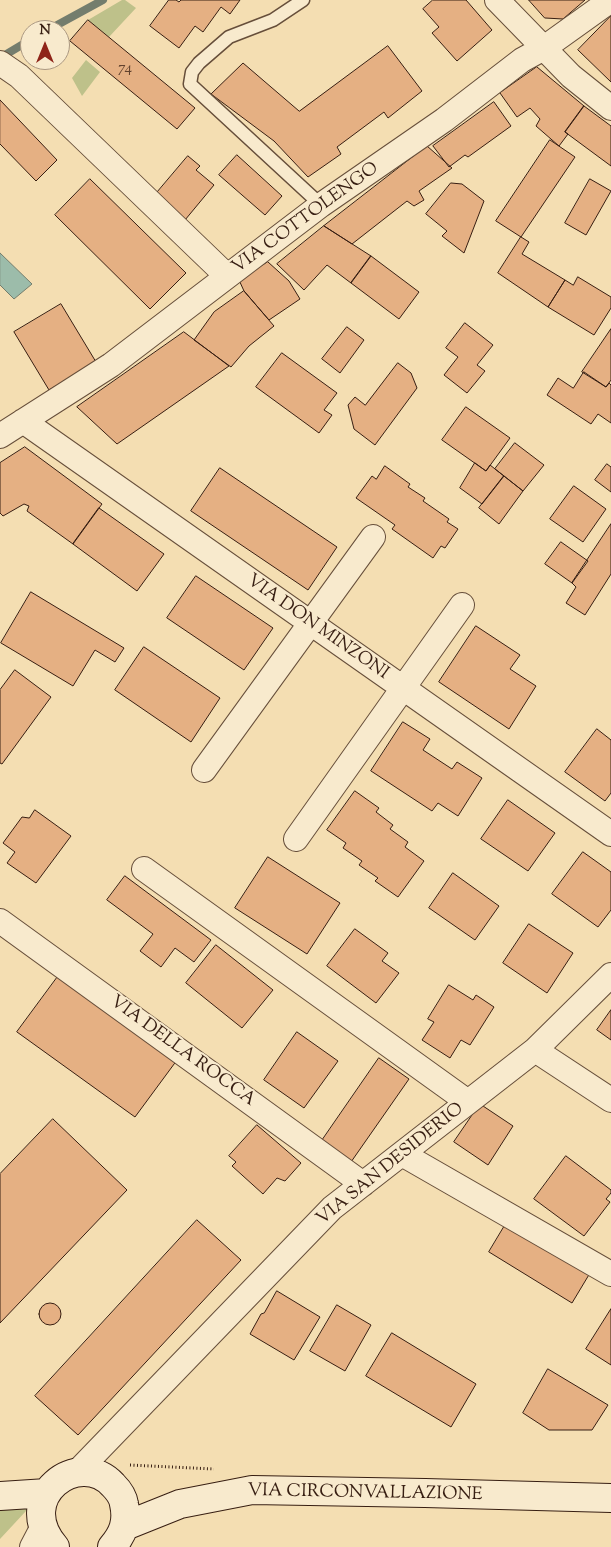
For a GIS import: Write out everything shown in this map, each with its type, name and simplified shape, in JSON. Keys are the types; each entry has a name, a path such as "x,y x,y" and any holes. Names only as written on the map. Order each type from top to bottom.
{"street":[{"path":"497,0 571,76 611,108"},
{"name":"VIA COTTOLENGO","path":"0,436 111,365 321,205 444,120 522,60 544,48 611,0"},
{"path":"2,64 19,76 227,276"},
{"name":"VIA DON MINZONI","path":"23,421 611,834"},
{"path":"204,770 373,537"},
{"path":"296,839 462,605"},
{"path":"144,869 468,1102"},
{"name":"VIA DELLA ROCCA","path":"0,921 363,1184"},
{"name":"VIA SAN DESIDERIO","path":"88,1474 101,1446 332,1208 535,1050 611,975"},
{"path":"535,1050 611,1100"},
{"path":"402,1154 611,1274"},
{"path":"43,1526 54,1483 64,1477 88,1474 110,1481 118,1490 120,1524"},
{"name":"VIA CIRCONVALLAZIONE","path":"120,1524 180,1504 252,1490 611,1498"},
{"path":"0,1496 43,1526"},
{"path":"0,1500 43,1526"}],"lane":[{"path":"303,0 273,20 229,37 199,63 192,72 190,84 321,205"}],"green space":[{"path":"122,0 136,8 109,37 88,20"},
{"path":"86,60 100,72 82,96 72,78"},
{"path":"0,1504 27,1505 26,1511 0,1539"}],"shaded area":[{"path":"0,253 32,284 14,299 0,285"}],"building":[{"path":"169,0 179,2 181,0 240,0 230,14 221,7 203,32 195,26 179,48 150,26"},
{"path":"433,0 466,0 492,30 457,61 432,33 439,27 423,9"},
{"path":"529,0 585,0 563,19 545,18"},
{"path":"611,16 611,82 578,50"},
{"path":"88,20 195,108 177,129 70,41"},
{"path":"388,46 422,91 388,118 384,112 337,147 341,154 308,177 274,141 211,94 243,63 299,111"},
{"path":"537,67 584,106 565,132 568,134 559,146 536,126 540,119 530,108 517,117 500,93"},
{"path":"0,100 57,160 36,181 0,144"},
{"path":"494,102 511,126 468,157 465,155 449,167 433,146"},
{"path":"584,106 611,126 611,166 565,132"},
{"path":"550,140 575,157 521,237 496,221"},
{"path":"427,146 452,168 419,191 424,200 414,206 407,201 352,244 324,226"},
{"path":"237,155 282,196 265,215 219,175"},
{"path":"188,156 200,166 196,170 214,185 185,220 155,195"},
{"path":"90,179 186,273 150,309 55,215"},
{"path":"590,179 611,191 586,235 565,223"},
{"path":"451,183 462,184 484,201 464,253 442,236 447,231 426,214"},
{"path":"324,226 371,256 351,283 327,265 304,290 277,264"},
{"path":"521,237 529,242 522,254 565,280 548,307 498,273"},
{"path":"371,256 419,292 399,319 351,283"},
{"path":"268,262 289,281 300,299 269,320 244,291 239,280"},
{"path":"578,277 611,297 611,308 594,335 548,307 565,280 573,285"},
{"path":"244,291 274,326 249,346 231,367 194,340 214,312"},
{"path":"61,304 96,362 49,390 14,332"},
{"path":"465,323 493,345 477,365 485,371 467,393 444,375 458,357 446,348"},
{"path":"347,327 364,340 340,373 322,359"},
{"path":"611,329 611,380 606,387 582,372"},
{"path":"184,332 229,366 117,444 77,407"},
{"path":"282,353 337,393 324,410 332,415 319,433 256,387"},
{"path":"398,363 411,373 417,388 375,445 354,429 348,405 355,397 365,405"},
{"path":"584,372 606,387 609,383 611,385 611,423 598,414 591,424 547,395 558,378 573,388"},
{"path":"466,407 510,438 486,471 442,440"},
{"path":"515,443 544,465 523,491 495,469"},
{"path":"25,447 102,504 73,544 27,511 29,506 24,504 3,516 0,513 0,463"},
{"path":"475,463 486,471 490,465 504,476 482,504 460,488"},
{"path":"607,464 611,467 611,492 595,480"},
{"path":"385,466 410,484 408,487 425,498 423,501 449,519 447,522 458,529 445,548 441,546 433,558 392,529 395,525 356,498 372,476 376,479"},
{"path":"220,468 337,547 308,590 191,511"},
{"path":"504,476 523,491 499,524 479,508"},
{"path":"574,486 606,509 583,542 550,519"},
{"path":"99,508 164,554 137,591 73,544"},
{"path":"611,524 611,574 585,615 566,603 576,587 572,583"},
{"path":"561,542 588,561 572,583 545,564"},
{"path":"196,576 273,628 244,670 167,618"},
{"path":"31,592 124,648 115,662 95,650 73,686 1,643"},
{"path":"476,626 520,655 510,669 536,686 509,729 439,682"},
{"path":"144,647 220,698 191,742 115,690"},
{"path":"15,670 51,697 2,764 0,763 0,690"},
{"path":"403,722 430,739 423,750 452,769 457,762 482,778 458,816 438,803 432,811 371,771"},
{"path":"597,729 611,740 611,793 605,801 565,772"},
{"path":"355,791 379,808 376,812 393,825 390,829 408,842 405,847 424,861 398,897 375,881 378,878 359,865 362,861 343,848 346,843 327,830"},
{"path":"508,800 555,833 528,871 481,839"},
{"path":"35,810 71,836 36,883 7,863 15,852 3,843 22,817 29,818"},
{"path":"583,852 611,872 611,910 598,927 552,894"},
{"path":"268,857 340,903 307,954 235,908"},
{"path":"453,873 499,906 475,940 429,908"},
{"path":"125,876 211,940 194,962 175,948 161,967 140,951 153,934 107,900"},
{"path":"529,924 573,953 547,993 503,963"},
{"path":"355,929 388,953 382,961 399,973 376,1003 327,966"},
{"path":"216,945 273,990 242,1028 186,983"},
{"path":"62,971 180,1056 135,1117 17,1032"},
{"path":"449,985 473,1000 476,995 494,1007 470,1045 461,1040 450,1058 422,1040 434,1022 428,1019"},
{"path":"611,1010 611,1040 597,1030"},
{"path":"297,1032 338,1061 304,1108 264,1080"},
{"path":"379,1058 409,1079 351,1162 321,1142"},
{"path":"480,1104 513,1126 488,1165 454,1142"},
{"path":"53,1119 127,1190 0,1323 0,1174"},
{"path":"257,1125 301,1163 285,1181 277,1178 263,1194 232,1166 236,1162 229,1156"},
{"path":"566,1156 611,1190 606,1199 610,1202 584,1236 534,1199"},
{"path":"197,1220 241,1260 78,1435 35,1396"},
{"path":"507,1222 590,1273 572,1303 489,1252"},
{"path":"277,1291 320,1317 294,1360 250,1334"},
{"path":"50,1303 58,1306 61,1314 58,1322 50,1325 42,1322 39,1314 42,1306"},
{"path":"337,1305 371,1325 345,1371 310,1351"},
{"path":"611,1309 611,1365 586,1349"},
{"path":"392,1333 476,1384 451,1427 366,1376"},
{"path":"548,1369 608,1405 592,1430 549,1430 523,1413"}],"waterway":[{"path":"66,20 103,0"},
{"path":"0,58 20,46"}]}
